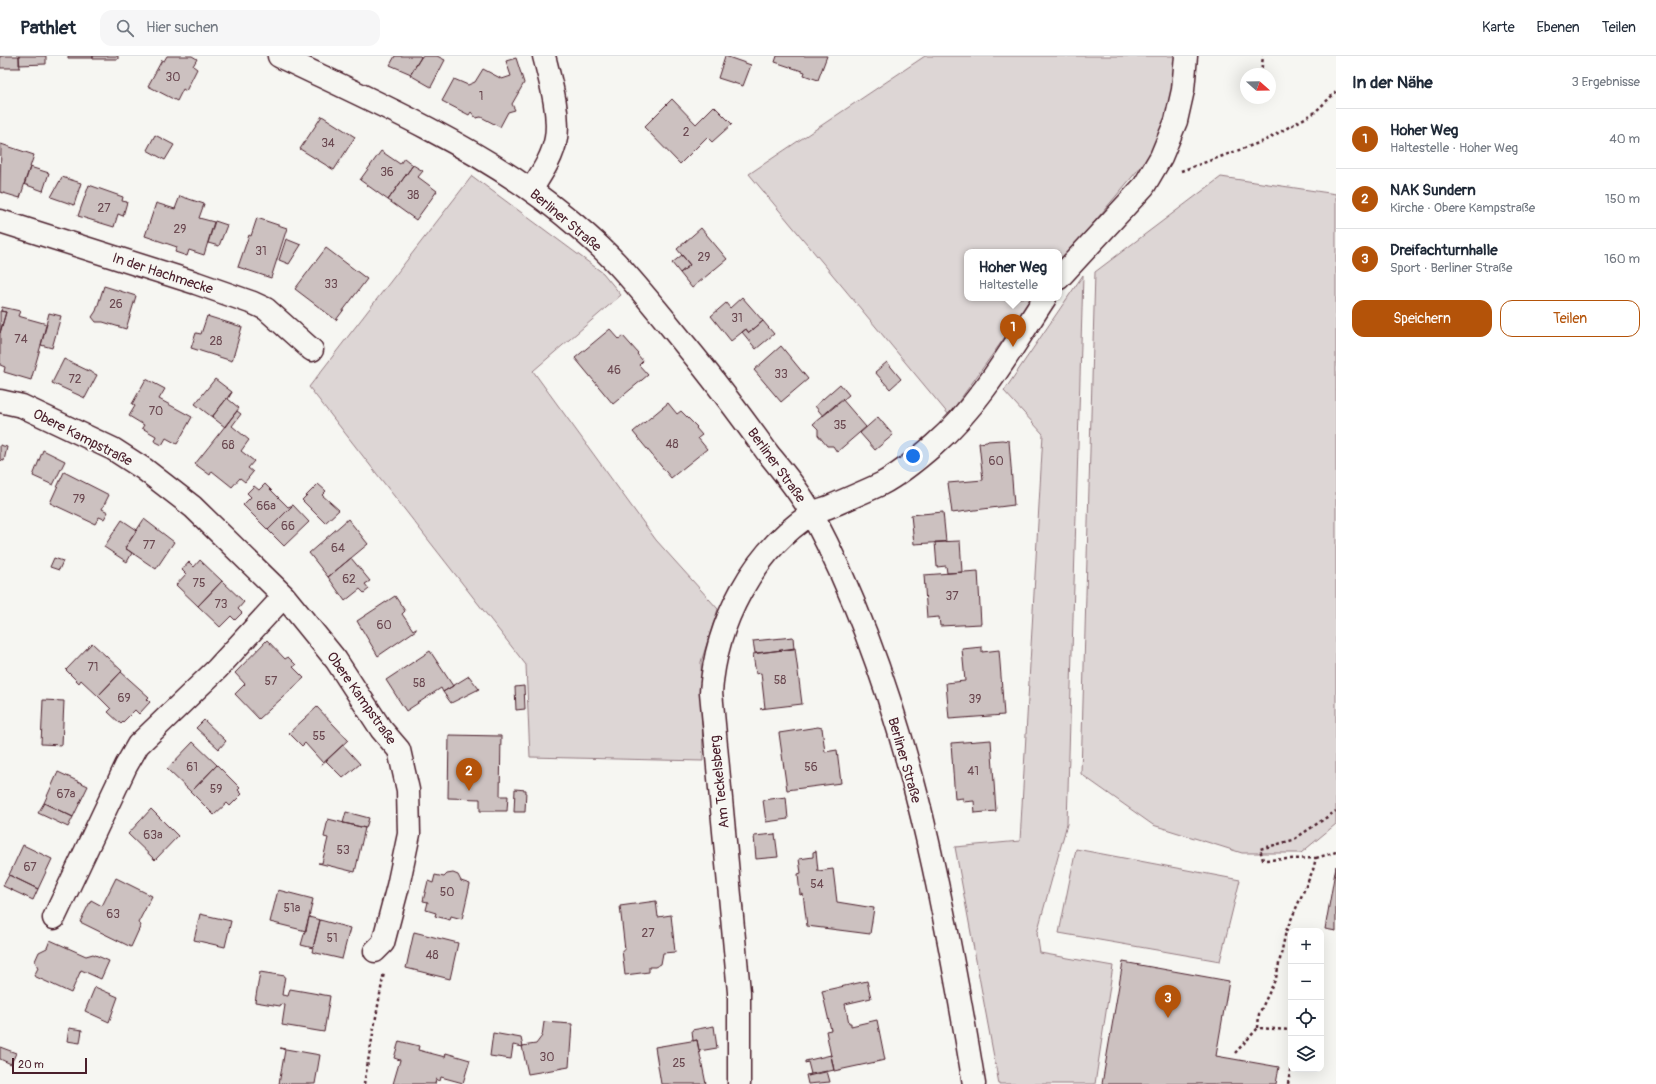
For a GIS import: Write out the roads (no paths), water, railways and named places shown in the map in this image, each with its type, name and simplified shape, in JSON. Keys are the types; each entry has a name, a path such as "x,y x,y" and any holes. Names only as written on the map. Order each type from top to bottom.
{"street":[{"name":"Berliner Straße","path":"279,56 383,106 474,153 531,190 616,262 704,367 812,513 862,622 910,773 951,945 974,1084"},
{"path":"531,190 547,165 556,138 557,120 544,56"},
{"path":"1062,275 1144,186 1162,156 1176,122 1183,90 1186,56"},
{"name":"In der Hachmecke","path":"0,221 196,282 253,303 266,309 312,350"},
{"name":"Am Teckelsberg","path":"739,1084 739,992 713,716 713,671 721,636 740,592 772,549 812,513 882,484 907,467 936,443 961,417 985,387 1043,301"},
{"name":"Obere Kampstraße","path":"0,401 22,406 113,450 144,469 193,507 284,596 336,660 381,729 400,750 408,790 409,834 398,886 379,947"},
{"path":"54,918 126,766 138,745 216,669 284,596"}],"place":[{"name":"Hoher Weg","path":"1013,347"},
{"name":"NAK Sundern","path":"469,791"},
{"name":"Dreifachturnhalle","path":"1168,1018"}]}
